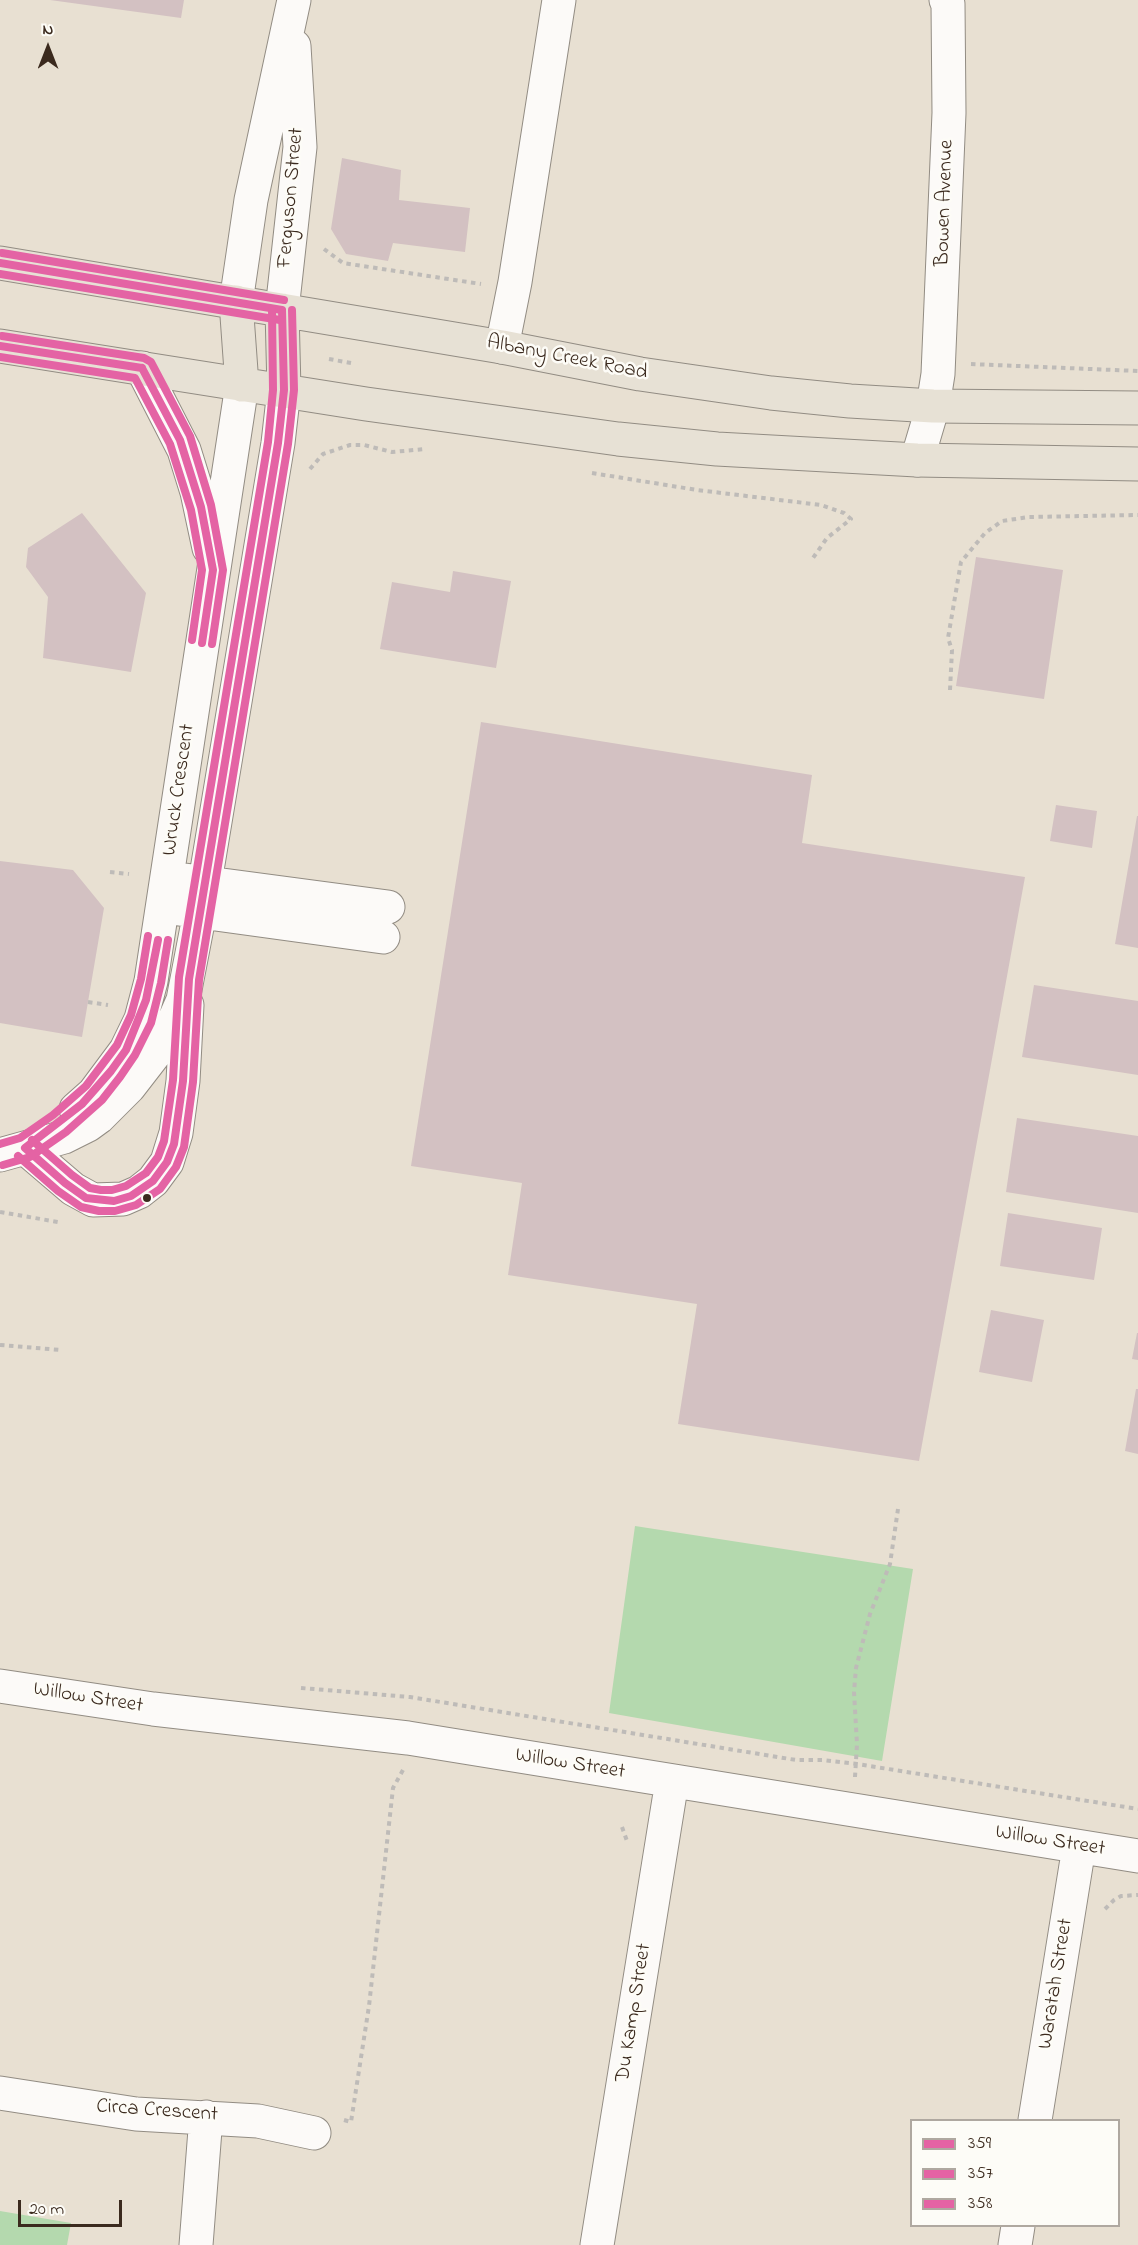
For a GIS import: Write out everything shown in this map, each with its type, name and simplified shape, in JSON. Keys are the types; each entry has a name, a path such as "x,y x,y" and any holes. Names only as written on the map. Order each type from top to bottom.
{"main road":[{"name":"Albany Creek Road","path":"0,263 502,346 640,374 771,393 933,406 1138,408"},
{"path":"236,302 242,385"},
{"path":"282,310 284,390"},
{"path":"0,346 242,385 618,439 717,449 929,460 1138,464"}],"street":[{"path":"502,346 515,282 559,0"},
{"name":"Bowen Avenue","path":"929,460 938,374 950,113 948,4 946,0"},
{"name":"Ferguson Street","path":"236,302 251,200 293,7"},
{"name":"Ferguson Street","path":"282,310 300,147 293,7"},
{"path":"142,368 174,426 184,450 197,492 213,570"},
{"name":"Wruck Crescent","path":"12,1152 60,1123 94,1093 126,1050 141,1019 149,990 166,892 174,821 242,385"},
{"name":"Wruck Crescent","path":"12,1152 64,1137 99,1117 141,1072 165,1038 181,1006 189,979 203,898 278,443 284,390"},
{"path":"194,697 234,704"},
{"path":"188,735 228,742"},
{"path":"166,892 386,922"},
{"path":"12,1152 93,1200 123,1199 139,1192 153,1181 167,1162 176,1133 183,1081 189,979"},
{"name":"Willow Street","path":"0,1686 153,1709 408,1738 1138,1856"},
{"name":"Du Kamp Street","path":"597,2245 672,1781"},
{"name":"Waratah Street","path":"1035,2119 1079,1847"},
{"name":"Circa Crescent","path":"0,2093 136,2114 258,2121 314,2133"},
{"path":"196,2245 206,2117"},
{"path":"1015,2245 1018,2227"}],"path":[{"path":"323,247 343,263 487,285"},
{"path":"329,359 351,363"},
{"path":"971,364 1138,371"},
{"path":"307,476 315,462 324,454 344,446 364,445 392,452 434,449"},
{"path":"581,471 697,490 821,505 844,513 851,519 827,538 813,558"},
{"path":"950,690 952,650 948,638 961,562 984,533 1002,521 1020,518 1138,515"},
{"path":"110,872 129,874"},
{"path":"88,1002 108,1005"},
{"path":"0,1212 66,1224"},
{"path":"0,1345 61,1350"},
{"path":"850,1810 857,1764 854,1692 856,1668 870,1614 890,1564 898,1509"},
{"path":"314,2133 315,2114 351,2122 369,2006 393,1788 403,1770 408,1738"}],"green space":[{"path":"635,1526 913,1569 882,1761 609,1713"},
{"path":"0,2211 71,2223 67,2245 0,2245"}],"building":[{"path":"50,0 184,0 181,18"},
{"path":"342,158 401,170 399,200 470,208 465,252 393,243 388,261 346,254 331,229"},
{"path":"82,513 146,593 131,672 43,658 48,597 26,567 28,548"},
{"path":"976,557 1063,570 1044,699 956,686"},
{"path":"453,571 511,581 496,668 380,649 392,582 450,592"},
{"path":"481,722 812,775 802,843 1025,877 919,1461 678,1424 697,1304 508,1275 522,1183 411,1166"},
{"path":"1056,805 1097,811 1092,848 1050,841"},
{"path":"1138,816 1138,948 1115,944"},
{"path":"0,861 73,870 104,908 82,1037 0,1023"},
{"path":"1034,985 1138,1001 1138,1075 1022,1057"},
{"path":"1017,1118 1138,1136 1138,1213 1006,1192"},
{"path":"1008,1213 1102,1228 1094,1280 1000,1266"},
{"path":"991,1310 1044,1320 1032,1382 979,1372"},
{"path":"1138,1333 1138,1360 1132,1359"},
{"path":"1136,1389 1138,1389 1138,1454 1125,1451"}],"transit line":[{"name":"358","path":"2,253 284,300"},
{"name":"359","path":"0,263 282,310"},
{"name":"357","path":"0,274 280,320"},
{"name":"358","path":"32,1140 72,1175 90,1188 101,1190 126,1186 146,1173 158,1157 164,1141 173,1080 179,977 268,442 273,390 272,310"},
{"name":"359","path":"25,1148 86,1198 114,1201 131,1196 153,1181 167,1162 174,1144 183,1081 189,979 278,443 284,390 282,310"},
{"name":"357","path":"18,1156 58,1191 81,1207 99,1211 115,1211 136,1205 160,1189 176,1167 184,1147 193,1082 199,980 288,444 294,390 292,310"},
{"name":"358","path":"2,336 144,358 151,362 190,436 211,505 223,570 212,644"},
{"name":"359","path":"0,346 142,368"},
{"name":"357","path":"0,357 135,378 170,444 191,510 202,570 192,640"},
{"name":"359","path":"142,368 180,440 201,507 213,570 202,643"},
{"name":"358","path":"0,1144 20,1138 53,1115 86,1086 117,1045 131,1015 141,979 148,936"},
{"name":"359","path":"25,1148 82,1104 126,1050 146,1000 158,940"},
{"name":"357","path":"3,1165 30,1157 66,1132 102,1100 120,1077 135,1055 151,1023 168,940"}]}
